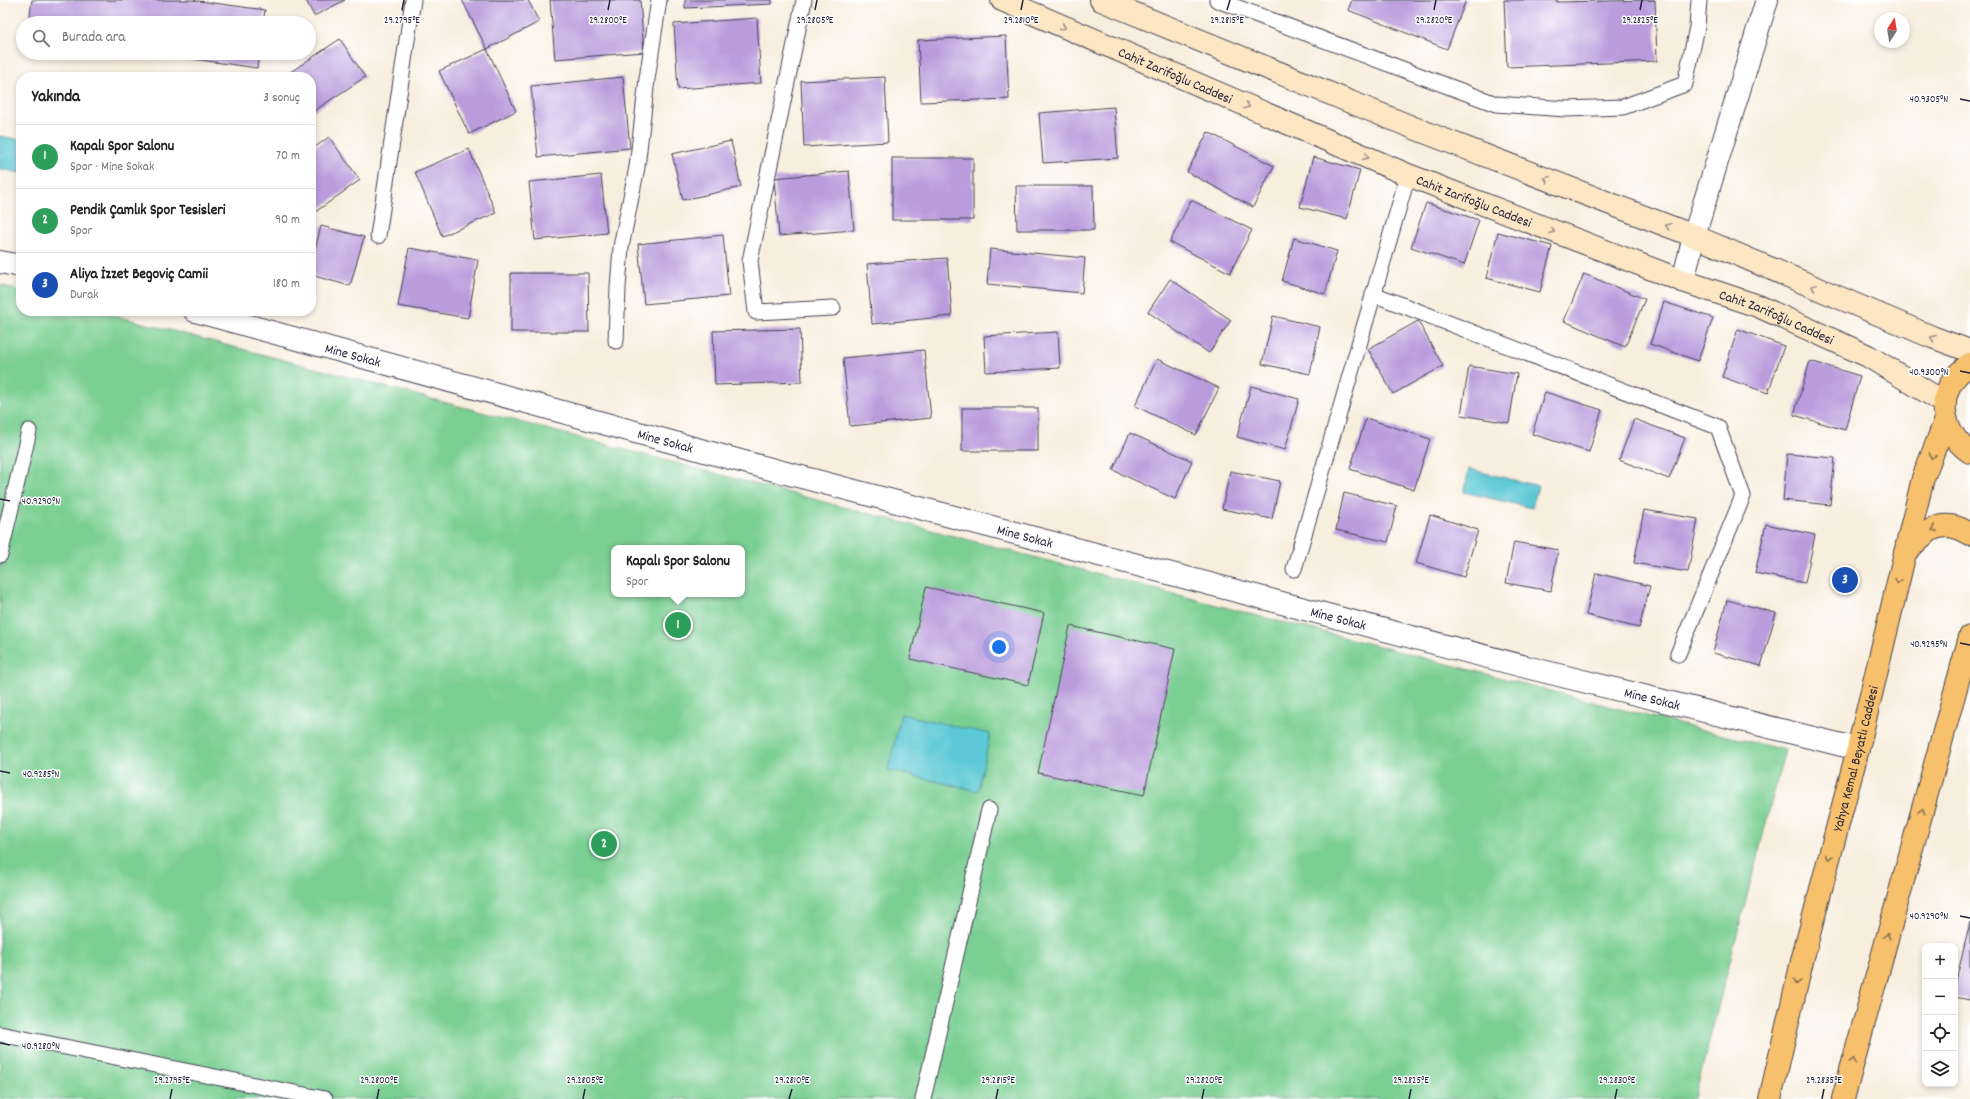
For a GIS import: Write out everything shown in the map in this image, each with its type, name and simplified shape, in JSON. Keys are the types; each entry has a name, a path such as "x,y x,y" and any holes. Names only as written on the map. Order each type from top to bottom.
{"main road":[{"name":"Cahit Zarifoğlu Caddesi","path":"1002,0 1408,175 1683,281 1758,306 1868,356 1945,411"},
{"path":"1101,0 1419,130 1694,236 1932,337 1970,351"},
{"name":"Yahya Kemal Beyatlı Caddesi","path":"1770,1099 1803,957 1858,750 1923,478 1945,411 1949,387 1958,373 1970,364"},
{"path":"1945,411 1952,434 1962,447 1970,452"},
{"path":"1905,553 1926,533 1940,526 1950,526 1962,529 1970,534"},
{"path":"1843,1099 1970,637"}],"street":[{"path":"1683,281 1694,236 1767,0"},
{"path":"0,262 16,265"},
{"name":"Mine Sokak","path":"213,316 764,467 1530,668 1858,750"}],"lane":[{"path":"378,236 413,0"},
{"path":"616,341 621,247 638,167 647,79 659,0"},
{"path":"804,0 750,261 756,312 833,308"},
{"path":"1217,0 1496,104 1566,109 1624,107 1685,84 1697,27 1699,0"},
{"path":"1294,569 1408,175"},
{"path":"1373,294 1718,427 1743,496 1678,654"},
{"path":"0,555 29,431"},
{"path":"923,1099 989,810"},
{"path":"0,1034 325,1099"}],"green space":[{"path":"0,285 16,290 16,316 116,316 1262,617 1654,718 1785,750 1694,1099 0,1099"}],"water":[{"path":"0,136 16,139 16,172 0,169"},
{"path":"1469,469 1538,486 1532,508 1464,492"},
{"path":"901,714 990,734 978,791 888,770"}],"building":[{"path":"32,0 191,0 265,10 264,16 30,16"},
{"path":"306,0 345,0 314,16"},
{"path":"462,0 528,0 539,22 487,49"},
{"path":"550,0 640,0 644,52 555,59"},
{"path":"685,0 772,0 772,4 685,8"},
{"path":"1352,0 1466,0 1447,49 1348,10"},
{"path":"1504,0 1557,0 1557,2 1655,0 1657,61 1507,67"},
{"path":"757,18 761,83 678,89 674,24"},
{"path":"1006,36 1009,99 921,102 918,40"},
{"path":"340,39 365,77 316,110 316,72 290,72 308,60 316,60 316,55"},
{"path":"487,49 516,111 469,134 439,71"},
{"path":"200,60 258,60 257,68"},
{"path":"623,77 630,148 538,157 531,86"},
{"path":"885,77 888,142 804,147 801,81"},
{"path":"1114,107 1118,158 1043,163 1039,113"},
{"path":"1208,132 1274,166 1253,207 1187,172"},
{"path":"329,137 360,180 316,211 316,146"},
{"path":"731,141 741,187 683,200 672,154"},
{"path":"469,149 496,213 442,236 415,172"},
{"path":"1313,157 1360,170 1347,219 1300,207"},
{"path":"892,158 973,158 973,220 892,220"},
{"path":"849,171 854,230 779,236 774,178"},
{"path":"601,175 607,233 535,240 529,182"},
{"path":"1016,186 1093,186 1094,230 1017,230"},
{"path":"1191,200 1252,230 1230,273 1170,242"},
{"path":"1426,203 1479,220 1464,265 1411,247"},
{"path":"321,226 364,237 350,286 316,276 316,246"},
{"path":"1498,232 1552,246 1540,292 1486,278"},
{"path":"723,235 729,296 644,304 638,244"},
{"path":"1294,238 1337,251 1325,294 1282,281"},
{"path":"409,248 478,260 468,318 398,306"},
{"path":"990,249 1085,258 1082,293 987,284"},
{"path":"947,258 952,316 872,324 867,264"},
{"path":"511,273 588,273 589,332 511,332"},
{"path":"1584,274 1645,299 1625,347 1564,321"},
{"path":"1170,279 1231,320 1209,353 1148,312"},
{"path":"1664,302 1713,318 1698,361 1650,344"},
{"path":"1273,316 1320,327 1310,374 1262,364"},
{"path":"1418,321 1443,366 1393,394 1368,349"},
{"path":"800,329 802,382 715,385 713,331"},
{"path":"1738,329 1784,346 1768,393 1722,377"},
{"path":"1058,332 1060,368 986,372 984,336"},
{"path":"924,350 931,418 850,426 843,358"},
{"path":"1157,359 1219,388 1196,435 1135,406"},
{"path":"1810,361 1860,376 1845,430 1794,415"},
{"path":"1469,366 1517,374 1509,423 1461,415"},
{"path":"1251,386 1299,399 1285,450 1237,437"},
{"path":"1545,392 1602,410 1589,452 1532,434"},
{"path":"962,408 1038,408 1038,451 962,451"},
{"path":"1366,418 1430,439 1414,490 1350,469"},
{"path":"1634,419 1685,438 1669,479 1619,460"},
{"path":"1130,433 1192,461 1175,499 1113,470"},
{"path":"1787,454 1835,458 1830,505 1783,500"},
{"path":"1230,471 1280,481 1272,519 1222,509"},
{"path":"1344,493 1397,506 1388,542 1336,530"},
{"path":"1644,510 1698,519 1688,572 1634,563"},
{"path":"1430,515 1478,530 1464,577 1416,563"},
{"path":"1766,524 1815,535 1805,583 1755,573"},
{"path":"1514,542 1558,550 1551,591 1506,583"},
{"path":"1596,573 1650,586 1639,628 1586,615"},
{"path":"926,587 1044,613 1028,685 910,659"},
{"path":"1727,600 1776,613 1761,666 1713,653"},
{"path":"1070,626 1175,649 1144,795 1038,773"},
{"path":"1970,922 1970,1000 1958,998 1958,973"}],"place":[{"name":"Aliya İzzet Begoviç Camii","path":"1845,580"},
{"name":"Kapalı Spor Salonu","path":"678,625"},
{"name":"Pendik Çamlık Spor Tesisleri","path":"604,844"}]}
